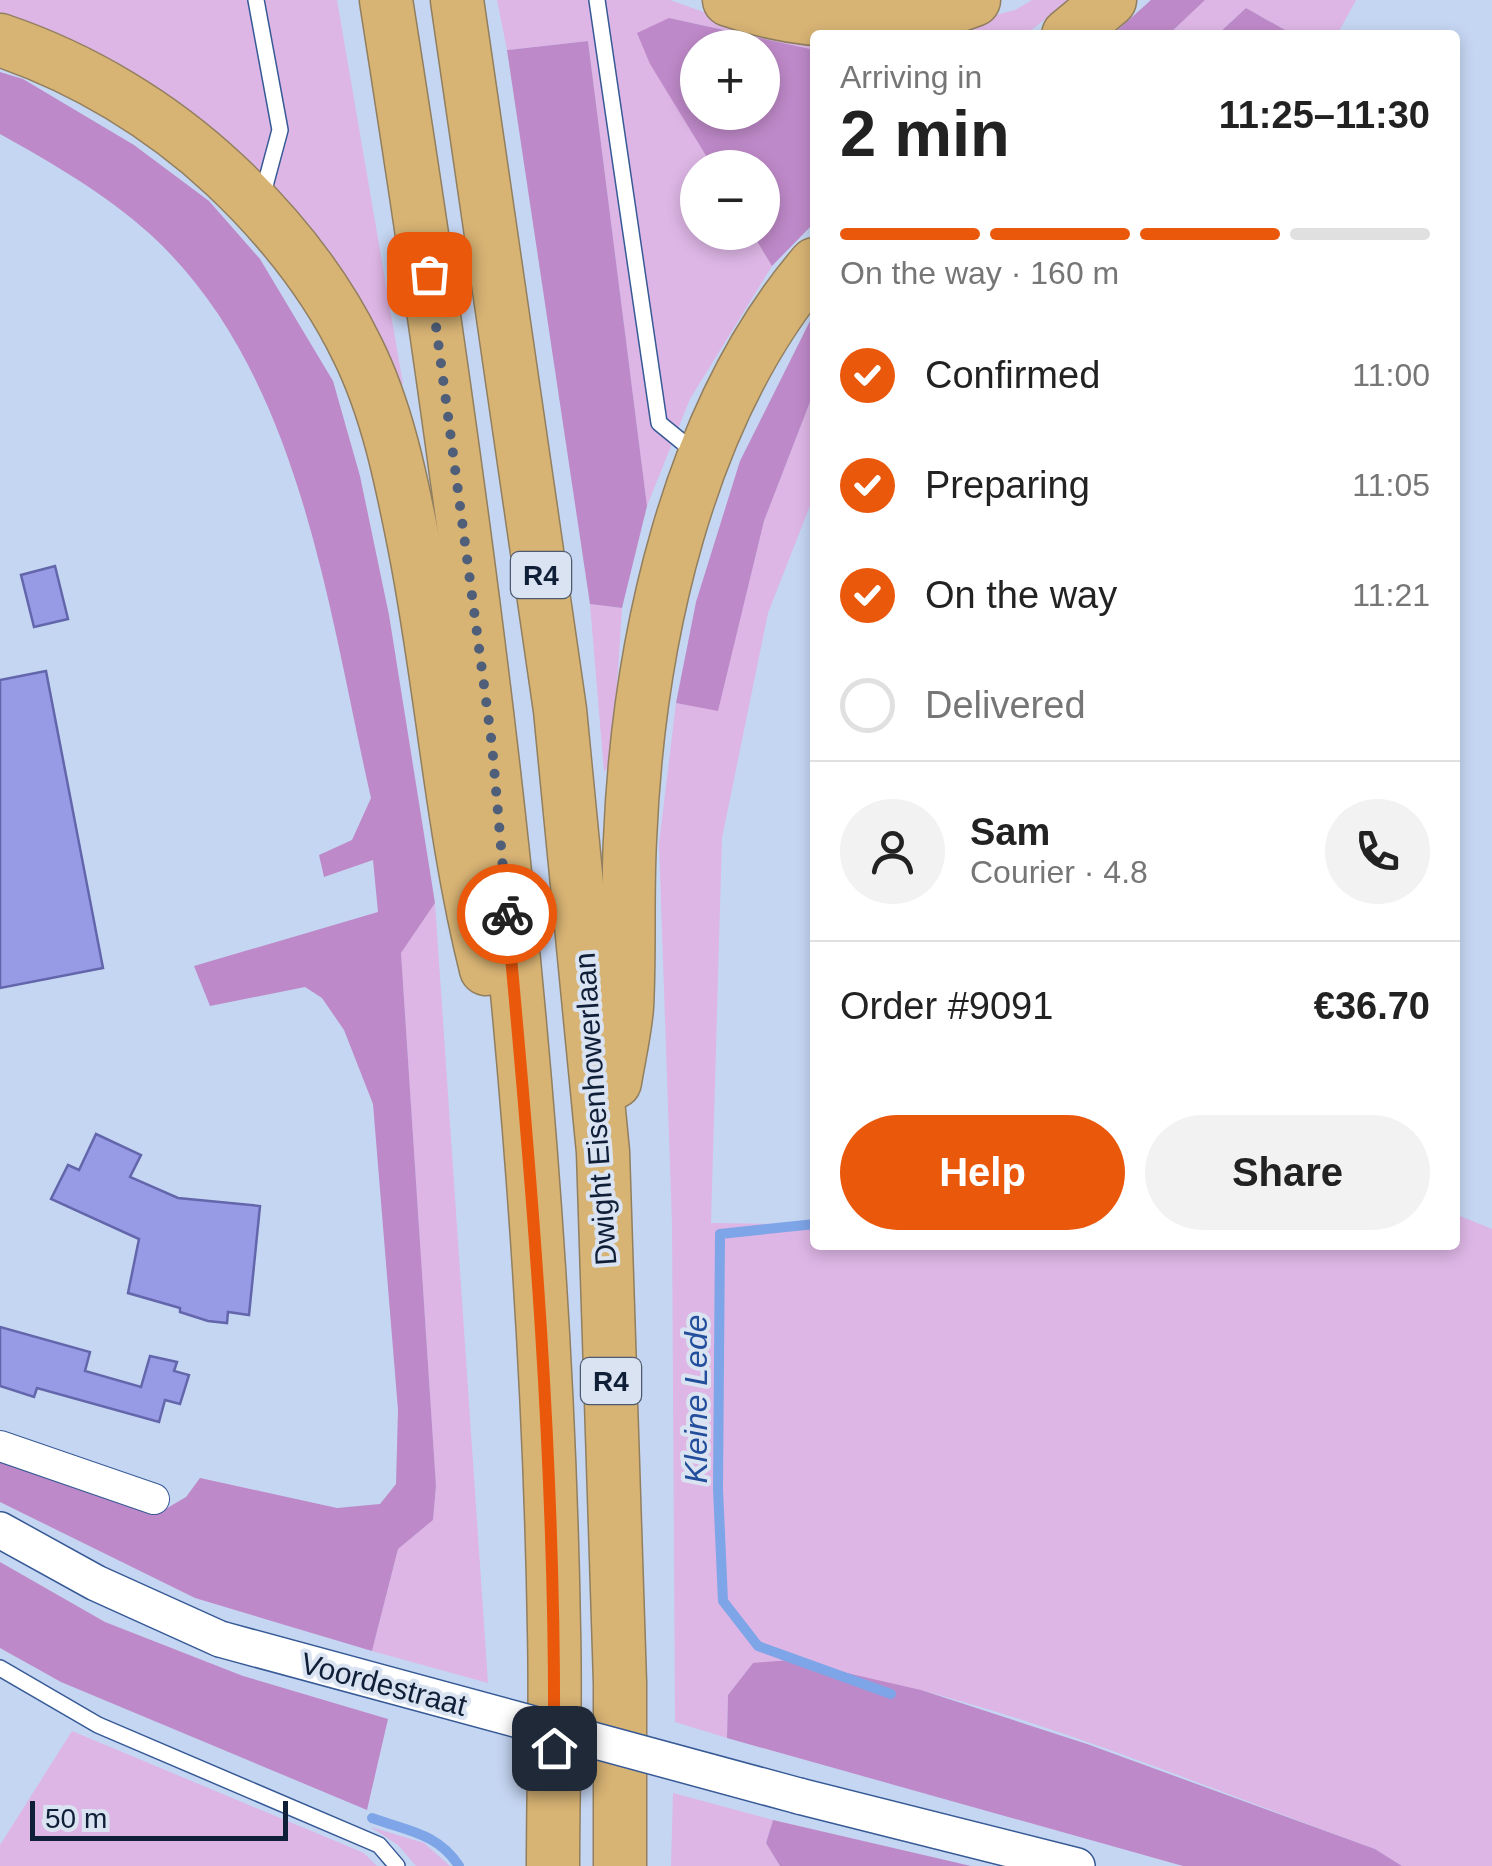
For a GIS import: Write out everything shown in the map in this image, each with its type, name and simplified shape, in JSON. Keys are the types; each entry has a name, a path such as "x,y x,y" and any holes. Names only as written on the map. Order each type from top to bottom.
{"highway":[{"name":"R4","path":"386,0 435,313 492,745 528,1140 539,1281 554,1630 553,1866"},
{"name":"Dwight Eisenhowerlaan","path":"458,0 560,710 603,1152 620,1683 620,1866"},
{"path":"729,0 754,8 846,22 942,12 974,0"},
{"path":"1074,30 1110,0"},
{"path":"0,40 100,83 191,143 259,207 314,274 358,350 399,466 434,643 464,884 528,1140"},
{"path":"603,1152 626,1010 630,837 640,723 659,611 690,494 704,460 753,355 810,271"}],"street":[{"path":"0,1446 154,1499"},
{"name":"Voordestraat","path":"0,1530 96,1583 220,1639 799,1796 1077,1866"}],"lane":[{"path":"256,0 280,130 259,207"},
{"path":"597,0 660,422 704,460"},
{"path":"0,1668 98,1725 380,1845 397,1866"}],"shaded area":[{"path":"0,0 337,0 403,384 394,387 354,313 0,14"},
{"path":"497,0 670,0 709,14 780,30 724,30 669,18 680,54 680,130 703,130 709,150 680,150 680,250 763,250 772,266 690,399 647,506 588,41 507,50"},
{"path":"1032,0 1070,0 1031,30 937,30 1015,10"},
{"path":"1151,0 1205,0 1173,30 1118,30"},
{"path":"1205,0 1356,0 1340,30 1285,30 1246,8 1222,30 1173,30"},
{"path":"1246,8 1285,30 1222,30"},
{"path":"669,18 724,30 680,30 680,113 650,64 637,33"},
{"path":"780,30 810,37 810,49 780,42"},
{"path":"588,41 647,506 622,608 590,604 507,50"},
{"path":"780,42 810,49 810,227 772,266 762,250 780,250 780,150 703,150 690,130 780,130"},
{"path":"0,72 23,79 134,145 209,201 260,259 333,381 360,476 389,615 435,903 401,953 436,1486 433,1520 398,1549 372,1651 195,1598 0,1502 0,1436 162,1511 186,1497 200,1478 337,1508 380,1504 396,1484 398,1410 373,1104 344,1030 322,998 305,987 210,1006 194,966 378,912 373,860 324,877 319,855 352,840 371,798 340,650 301,498 275,424 243,355 202,291 151,235 116,206 0,134"},
{"path":"810,321 810,402 764,521 718,711 676,703 696,602 740,461"},
{"path":"810,402 810,506 768,613 722,838 711,1223 810,1221 810,1250 1460,1250 1460,1216 1492,1229 1492,1866 1402,1866 1375,1849 1092,1744 977,1706 879,1681 753,1663 728,1695 727,1738 675,1722 672,1224 659,844 676,703 718,710 764,521"},
{"path":"590,604 622,608 612,762 604,772"},
{"path":"435,903 488,1683 372,1651 398,1549 433,1520 436,1486 401,953"},
{"path":"0,1562 105,1622 243,1676 388,1719 367,1810 61,1682 0,1648"},
{"path":"790,1660 921,1690 1087,1744 1375,1849 1402,1866 1183,1866 727,1738 728,1695 753,1663"},
{"path":"72,1731 364,1853 377,1866 0,1866 0,1845"},
{"path":"673,1793 773,1820 766,1843 780,1866 671,1866"},
{"path":"773,1820 971,1866 780,1866 766,1843"},
{"path":"371,1827 424,1843 450,1866 416,1866 398,1845"}],"building":[{"path":"55,566 68,619 34,627 21,575"},
{"path":"46,671 103,968 0,988 0,680"},
{"path":"96,1134 141,1155 130,1177 178,1198 260,1206 249,1315 228,1312 227,1323 208,1321 180,1312 180,1308 128,1293 139,1239 51,1199 68,1165 79,1170"},
{"path":"0,1327 90,1352 85,1371 141,1387 150,1356 177,1362 174,1371 189,1375 180,1404 165,1400 159,1422 37,1388 34,1397 0,1386"}],"waterway":[{"name":"Kleine Lede","path":"810,1225 720,1234 718,1489 723,1601 758,1646 891,1694"},
{"path":"372,1818 431,1840 459,1866"}],"way so far":[{"path":"429,274 492,745 507,914"}],"route":[{"path":"507,914 539,1281 554,1630 554,1748"}]}
